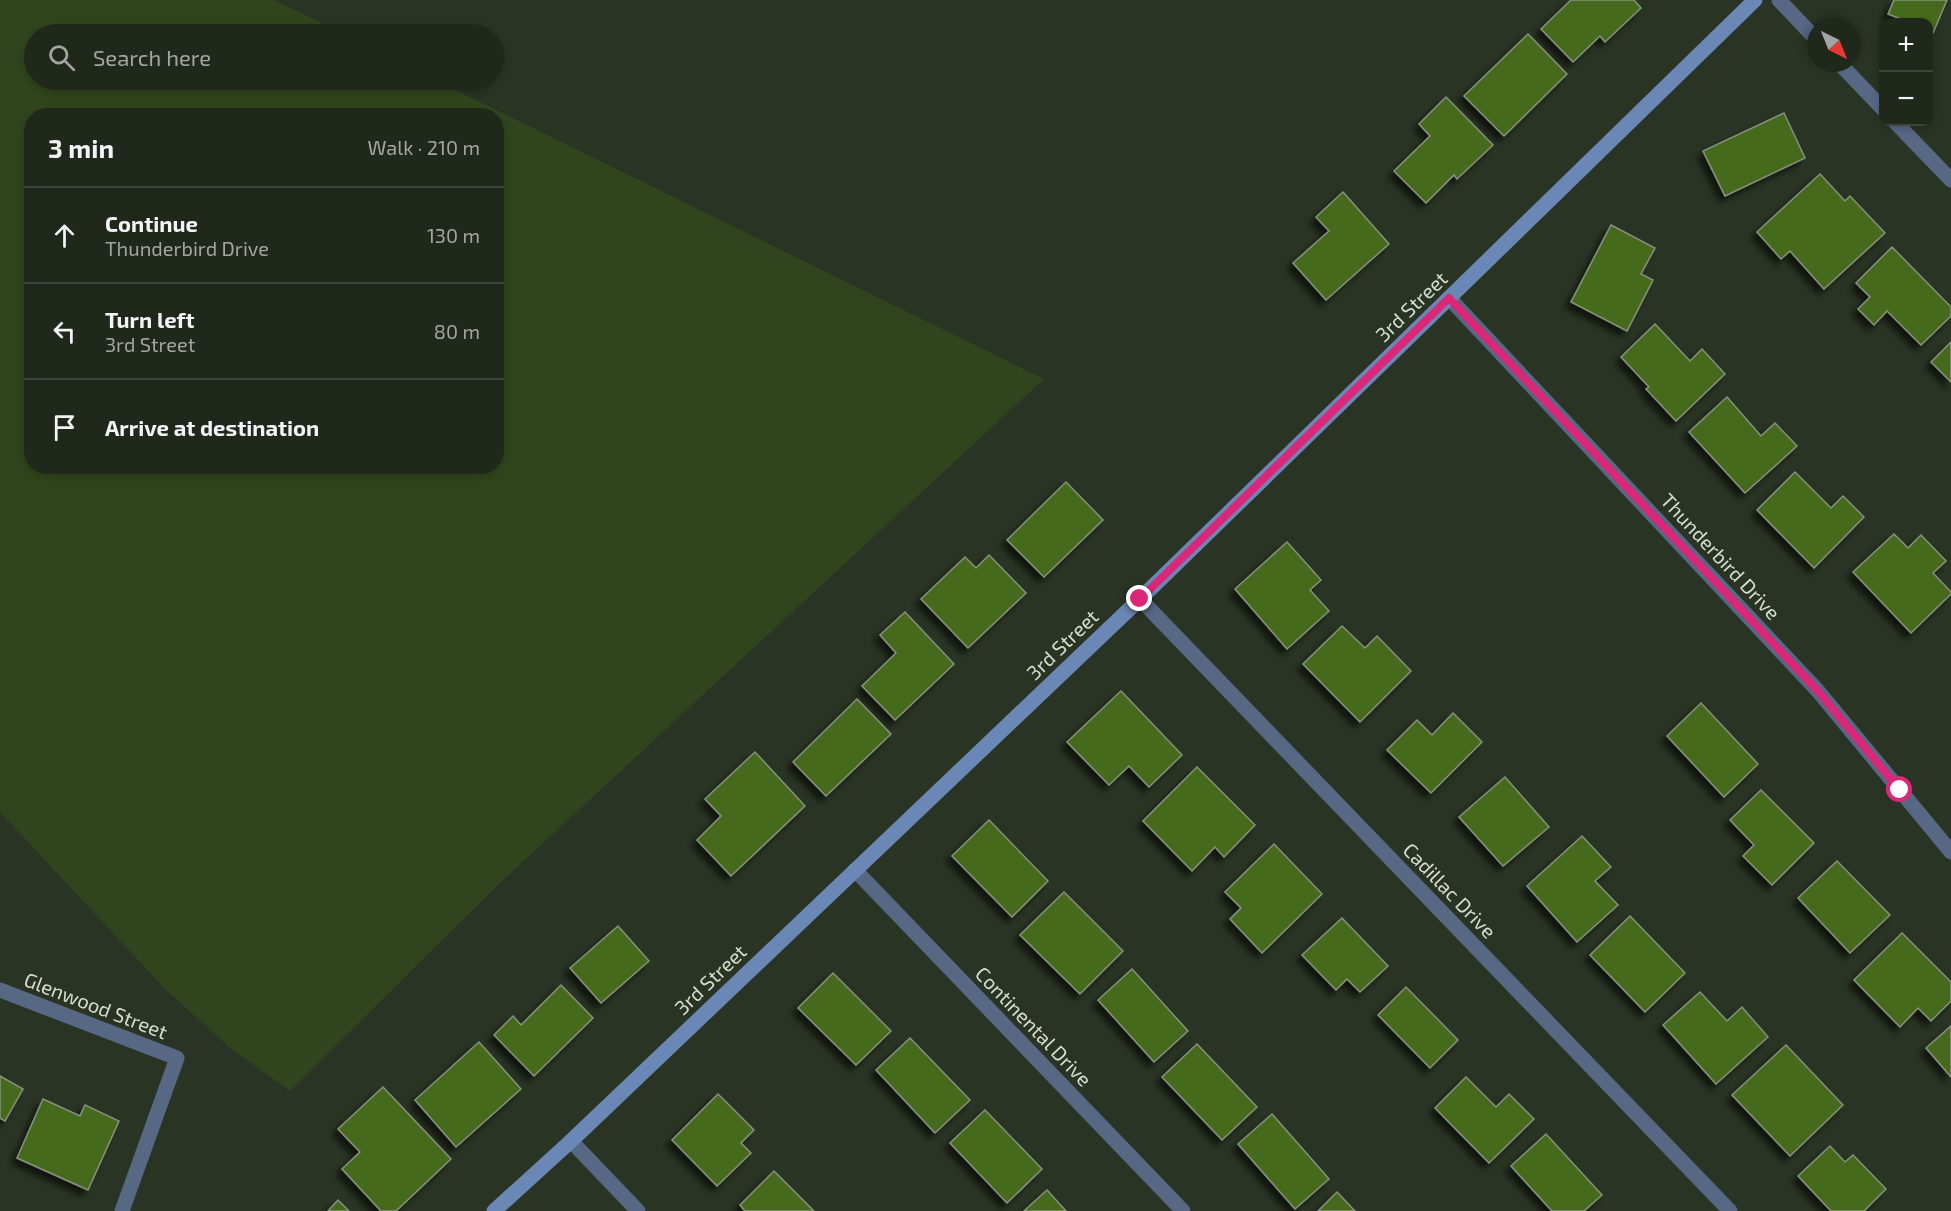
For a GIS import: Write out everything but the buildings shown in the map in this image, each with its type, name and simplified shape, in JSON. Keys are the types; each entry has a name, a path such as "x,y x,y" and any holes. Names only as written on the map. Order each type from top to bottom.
{"street":[{"name":"3rd Street","path":"494,1211 571,1141 1140,599 1755,0"},
{"path":"1779,0 1807,30"},
{"path":"1848,72 1879,105"},
{"path":"1899,126 1951,180"},
{"name":"Thunderbird Drive","path":"1449,298 1818,691 1951,852"},
{"name":"Cadillac Drive","path":"1140,599 1730,1211"},
{"name":"Continental Drive","path":"855,870 1183,1211"},
{"name":"Glenwood Street","path":"0,990 177,1058 122,1211"},
{"path":"571,1141 638,1211"}],"green space":[{"path":"0,0 274,0 323,24 24,24 24,90 455,90 492,108 24,108 24,474 504,474 504,114 1044,379 501,882 290,1091 230,1048 166,990 0,812"}],"route":[{"path":"1140,599 1449,298 1818,691 1900,790"}]}
